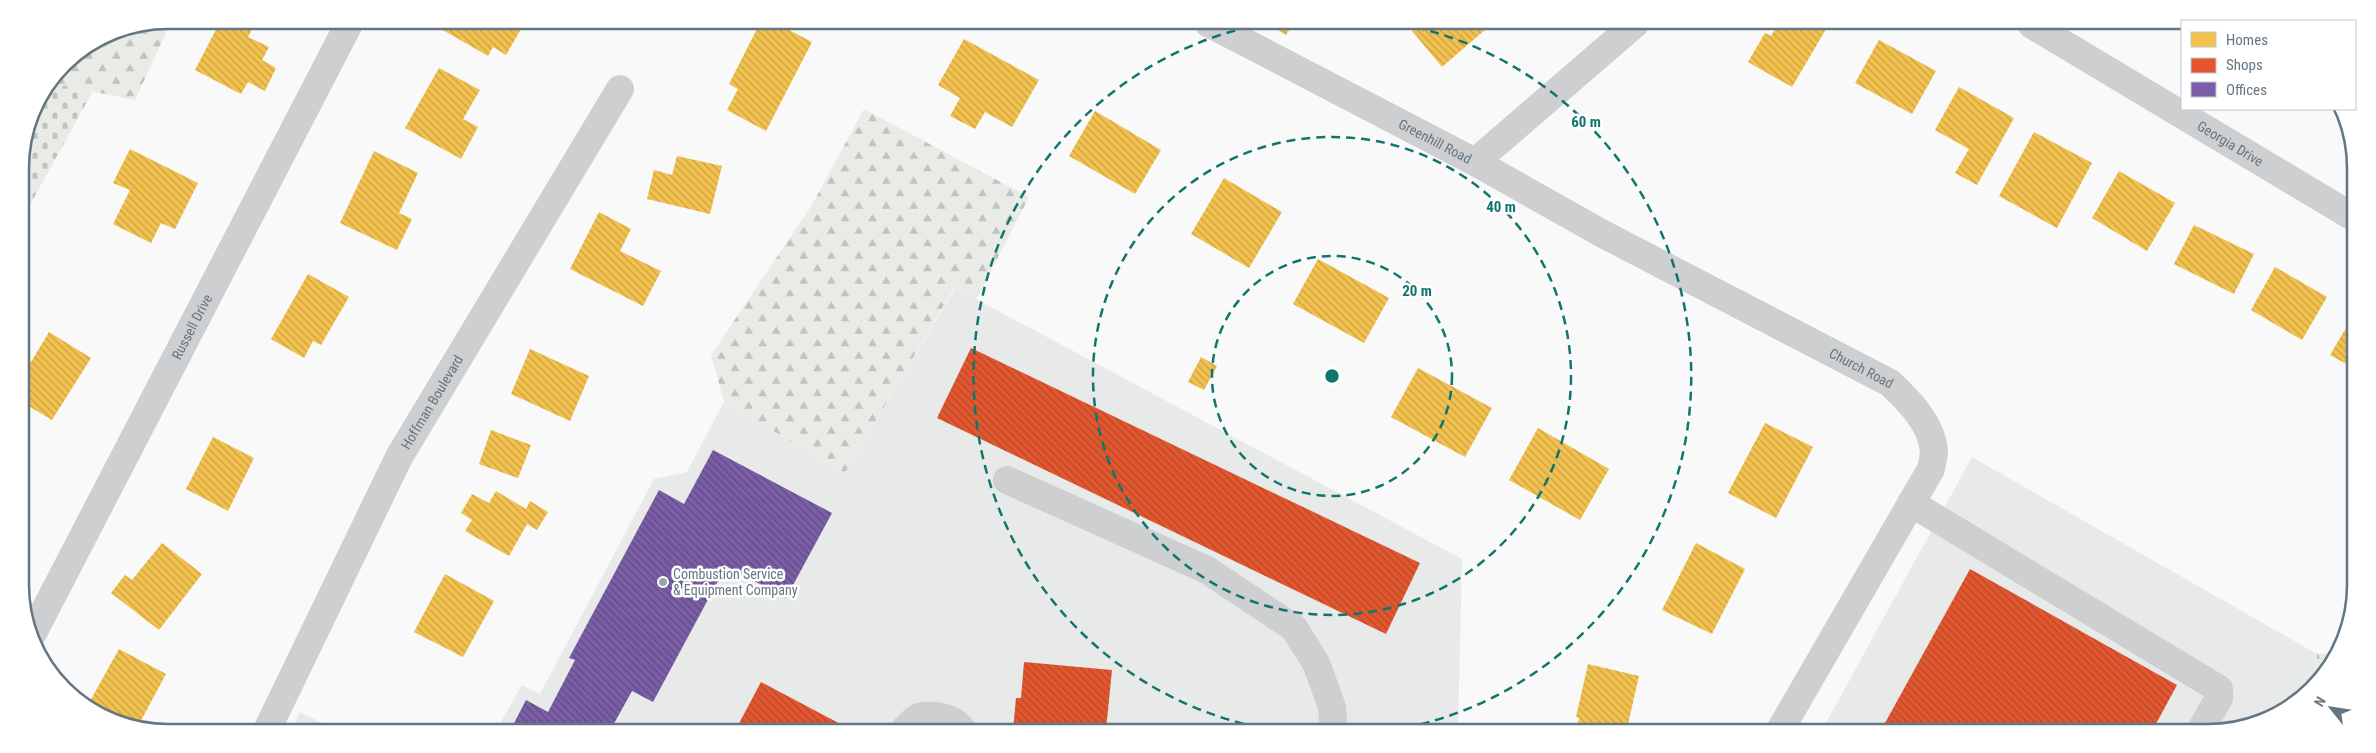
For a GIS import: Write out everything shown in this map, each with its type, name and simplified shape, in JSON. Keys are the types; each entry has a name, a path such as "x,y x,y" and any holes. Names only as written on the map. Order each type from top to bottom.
{"street":[{"name":"Russell Drive","path":"35,628 346,29"},
{"name":"Greenhill Road","path":"1221,29 1475,162 1629,29"},
{"name":"Georgia Drive","path":"2039,29 2347,213"},
{"name":"Hoffman Boulevard","path":"270,724 399,457 620,89"},
{"name":"Church Road","path":"1475,162 1603,234 1890,383 1912,405 1929,433 1934,451 1931,469 1784,724"},
{"path":"1007,480 1207,570 1294,628 1316,663 1332,707 1333,724"},
{"path":"1911,503 2219,689 2219,698 2204,724"},
{"path":"910,724 918,717 939,716 956,724"}],"shaded area":[{"path":"955,288 1462,559 1458,724 500,724 522,685 540,694 654,479 687,472 724,402 845,473"},
{"path":"1972,457 2317,654 2316,673 2300,690 2285,701 2270,710 2244,720 2217,724 1825,724"},
{"path":"300,712 324,724 294,724"}],"green space":[{"path":"168,29 135,100 57,84 69,69 98,47 132,33"},
{"path":"57,84 93,91 29,207 30,150 33,132 47,98"},
{"path":"864,109 1029,197 976,300 954,288 845,473 724,402 711,355 812,205"},
{"path":"2330,653 2324,662 2316,673 2317,654"}],"building: Homes":[{"path":"216,29 252,29 248,37 269,47 262,60 276,68 265,91 248,82 241,94 195,70"},
{"path":"441,29 521,29 506,55 493,47 488,56"},
{"path":"757,29 787,29 812,42 766,131 727,110 738,89 729,84"},
{"path":"1276,29 1290,29 1286,35"},
{"path":"1414,29 1486,29 1442,67 1412,31"},
{"path":"1775,29 1826,29 1792,87 1748,62 1765,33 1771,36"},
{"path":"964,39 1039,80 1012,127 985,112 975,129 950,116 960,98 938,85"},
{"path":"1879,40 1936,71 1912,114 1855,83"},
{"path":"439,68 480,90 463,119 478,127 461,159 405,128"},
{"path":"1959,87 2014,118 1977,185 1955,173 1969,149 1935,130"},
{"path":"1095,111 1161,150 1135,194 1069,156"},
{"path":"2034,132 2092,163 2057,228 1999,196"},
{"path":"130,149 198,183 175,229 161,223 151,243 113,224 130,190 113,183"},
{"path":"374,151 418,173 399,213 412,219 397,250 340,223"},
{"path":"677,156 722,166 710,214 647,199 654,170 672,175"},
{"path":"2119,171 2175,203 2147,251 2092,218"},
{"path":"1224,178 1282,212 1249,268 1191,234"},
{"path":"599,212 631,229 620,251 661,271 643,306 570,269"},
{"path":"2194,225 2254,254 2234,294 2174,264"},
{"path":"1318,259 1389,298 1364,343 1293,304"},
{"path":"2275,267 2327,297 2302,340 2251,310"},
{"path":"308,274 349,297 321,345 313,341 304,358 271,339"},
{"path":"2347,326 2347,364 2330,355"},
{"path":"49,332 91,358 52,420 29,406 29,361 31,362"},
{"path":"530,349 589,376 570,421 511,394"},
{"path":"1201,357 1217,366 1204,390 1188,382"},
{"path":"1418,368 1492,408 1465,457 1391,417"},
{"path":"1765,423 1813,447 1776,518 1728,493"},
{"path":"1538,428 1609,469 1580,520 1509,480"},
{"path":"491,430 531,445 518,478 479,464"},
{"path":"213,437 254,458 228,511 186,489"},
{"path":"496,491 526,509 530,501 548,512 537,530 527,524 509,556 465,531 472,520 461,513 472,494 489,503"},
{"path":"162,543 202,574 159,630 111,593 125,575 132,580"},
{"path":"1696,543 1745,569 1712,634 1662,610"},
{"path":"445,574 494,601 463,657 414,632"},
{"path":"119,649 166,674 141,721 115,714 90,701"},
{"path":"1588,664 1639,676 1628,724 1578,724 1579,718 1576,717"}],"building: Shops":[{"path":"971,348 1420,563 1386,634 937,418"},
{"path":"1970,569 2177,685 2156,724 1884,724"},
{"path":"1024,662 1112,670 1107,724 1014,724 1016,698 1021,698"},
{"path":"761,682 840,724 739,724"}],"building: Offices":[{"name":"Combustion Service & Equipment Company","path":"713,450 832,513 786,598 726,566 653,702 632,691 614,724 514,724 526,700 548,712 575,660 569,658 659,490 684,504"}],"place":[{"name":"Combustion Service & Equipment Company","path":"663,582"}]}
